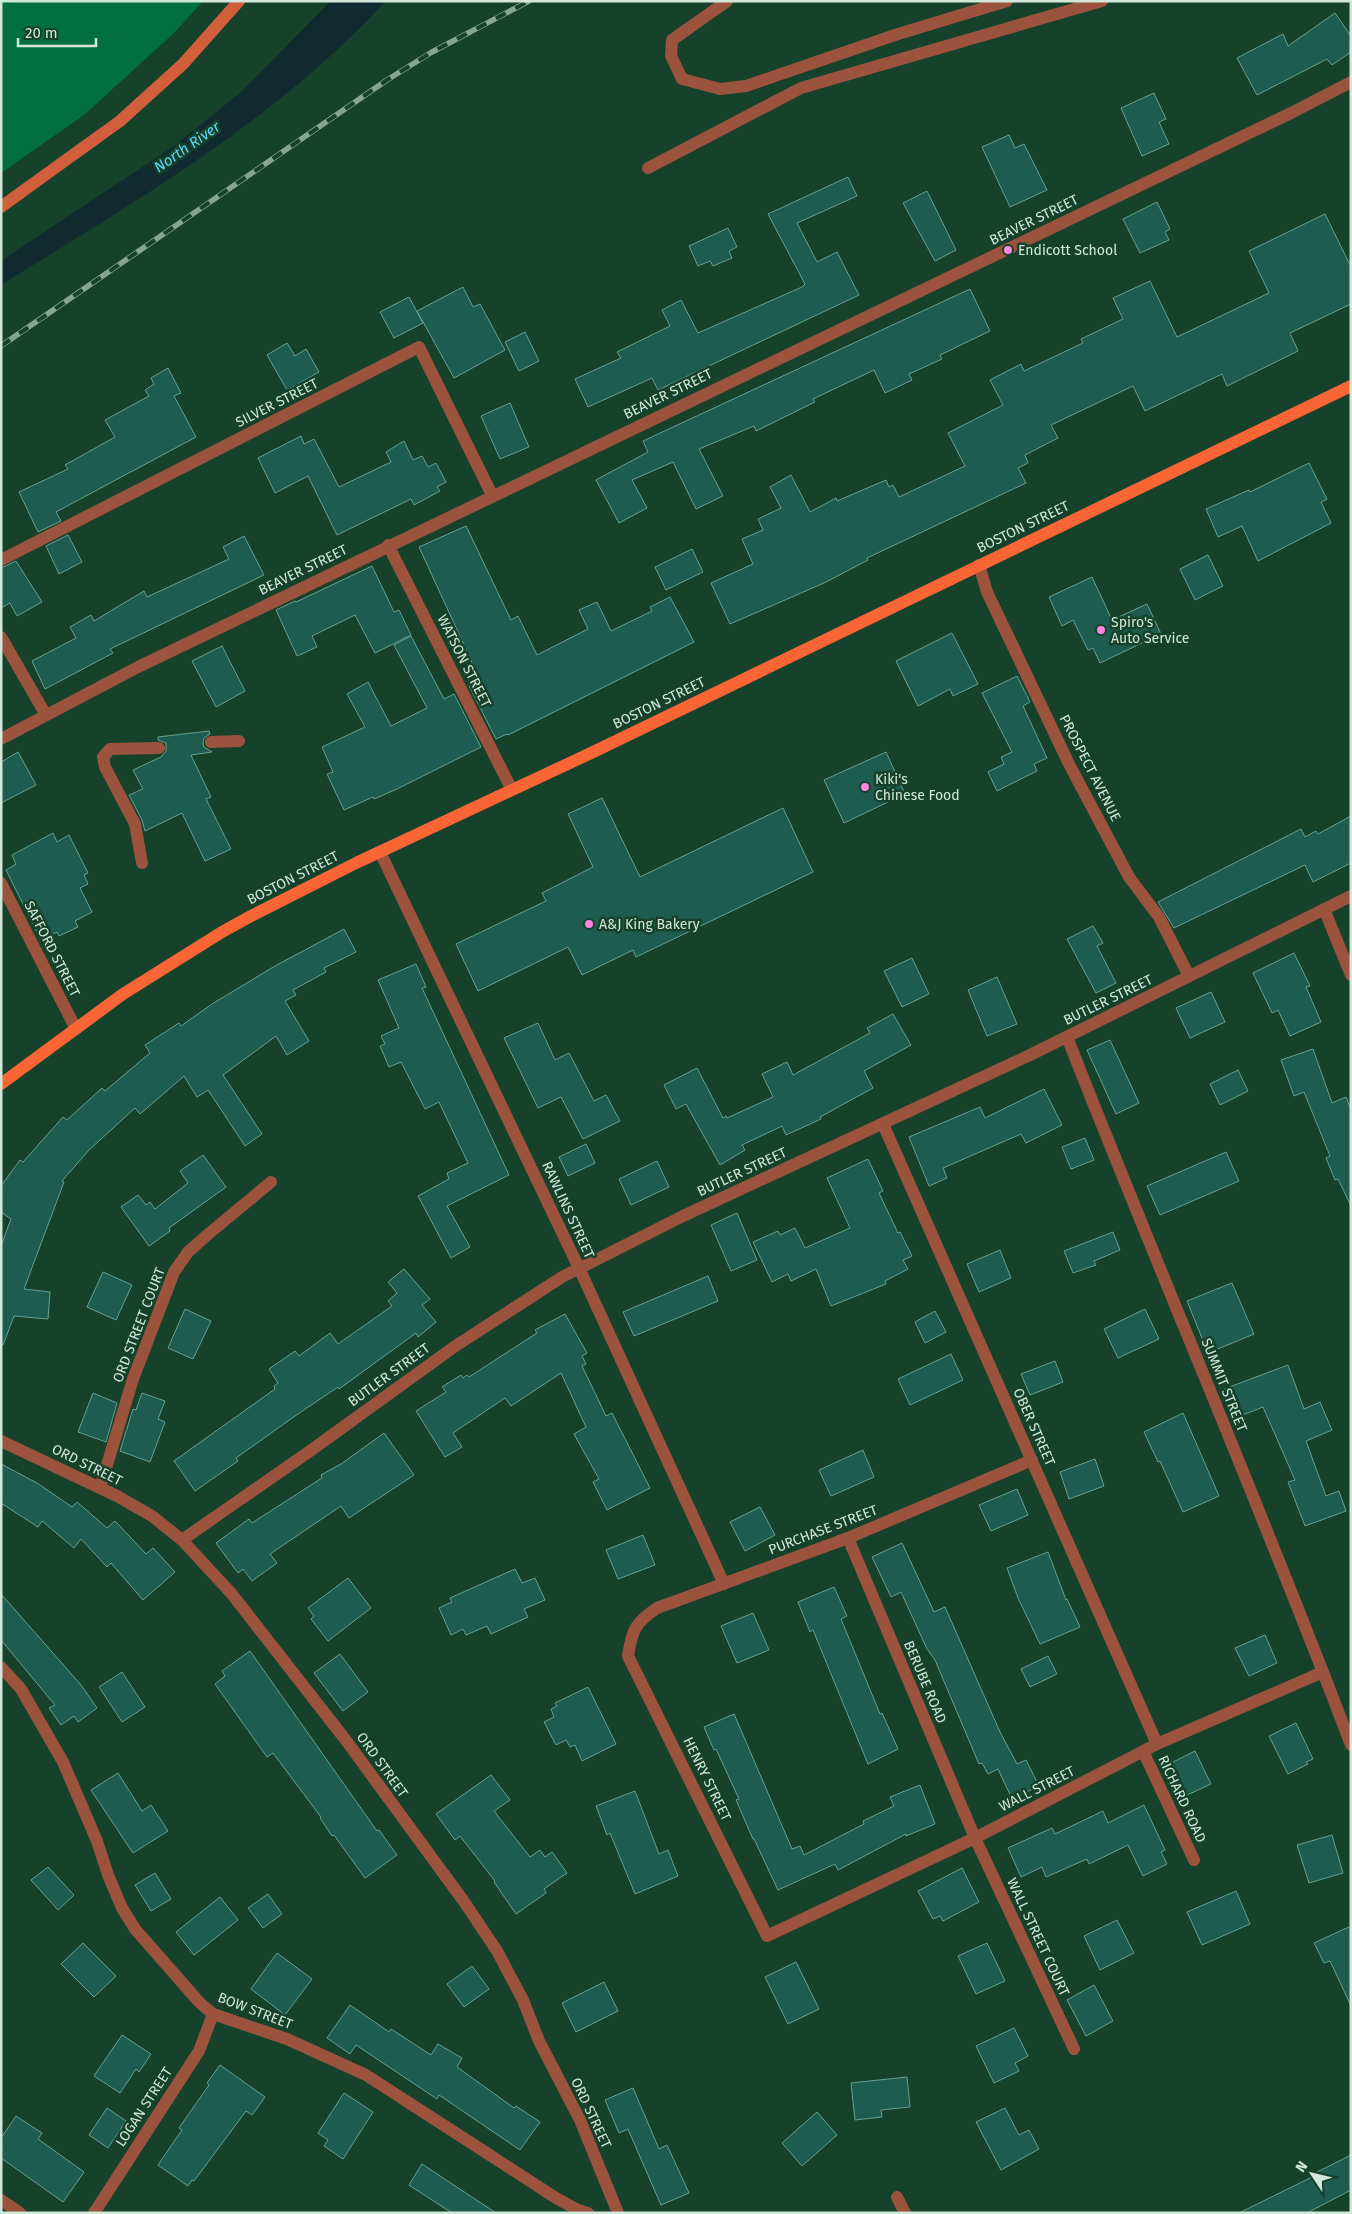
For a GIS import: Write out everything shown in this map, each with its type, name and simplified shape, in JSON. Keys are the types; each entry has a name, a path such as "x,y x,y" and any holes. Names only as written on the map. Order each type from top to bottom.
{"main road":[{"name":"BOSTON STREET","path":"1,1084 123,994 222,932 380,852 1351,386"}],"street":[{"path":"1,207 120,121 182,64 239,1"},
{"path":"727,1 672,40 671,56 682,79 720,89 746,86 898,34 1007,1"},
{"path":"648,168 801,88 1096,2"},
{"name":"BEAVER STREET","path":"1,739 138,667 388,545 1351,82"},
{"name":"SILVER STREET","path":"1,560 419,347 492,495"},
{"name":"WATSON STREET","path":"388,545 512,790"},
{"name":"PROSPECT AVENUE","path":"979,565 987,592 1070,766 1130,878 1159,917 1189,976"},
{"path":"1,637 46,715"},
{"path":"211,742 239,741"},
{"path":"142,863 135,824 104,767 103,757 110,749 159,748"},
{"name":"RAWLINS STREET","path":"380,852 579,1268 724,1584"},
{"name":"SAFFORD STREET","path":"1,883 76,1029"},
{"name":"BUTLER STREET","path":"182,1540 454,1347 562,1277 683,1216 883,1124 1067,1036 1351,896"},
{"path":"1324,909 1351,975"},
{"name":"SUMMIT STREET","path":"1067,1036 1118,1167 1256,1502 1351,1745"},
{"name":"OBER STREET","path":"883,1124 1157,1744"},
{"name":"ORD STREET COURT","path":"100,1488 133,1379 174,1272 194,1247 271,1182"},
{"name":"ORD STREET","path":"1,1441 100,1488 152,1516 182,1540 231,1593 358,1757 498,1951 523,2000 538,2041 580,2120 618,2213"},
{"name":"PURCHASE STREET","path":"631,1635 641,1619 657,1608 848,1538 1032,1460"},
{"name":"BERUBE ROAD","path":"848,1538 975,1838"},
{"name":"HENRY STREET","path":"631,1635 628,1656 767,1936"},
{"name":"BOW STREET","path":"1,1667 21,1689 63,1762 97,1841 108,1875 122,1908 135,1929 200,2003 213,2014 287,2039 366,2075 556,2198 578,2210 588,2213"},
{"name":"WALL STREET","path":"767,1936 975,1838 1157,1744 1323,1672"},
{"name":"RICHARD ROAD","path":"1143,1751 1194,1860"},
{"name":"WALL STREET COURT","path":"975,1838 1074,2049"},
{"name":"LOGAN STREET","path":"94,2213 198,2051 213,2014"},
{"path":"897,2196 905,2213"},
{"path":"1,2200 20,2213"}],"green space":[{"path":"1,1 203,1 174,33 84,115 1,173"}],"water":[{"name":"North River","path":"331,1 386,1 344,44 252,121 103,222 1,285 1,261 174,146 240,93"}],"building":[{"path":"1335,13 1351,36 1351,52 1332,65 1327,59 1257,95 1237,58 1283,34 1288,46"},
{"path":"1154,93 1166,119 1159,122 1169,144 1142,156 1121,108"},
{"path":"1009,135 1015,148 1024,144 1047,190 1010,207 982,147"},
{"path":"848,177 857,196 797,223 817,262 837,252 859,295 658,390 652,378 588,407 575,379 621,358 617,352 670,326 662,310 681,300 698,333 802,287 805,284 768,214"},
{"path":"927,191 956,250 935,261 903,203"},
{"path":"1157,202 1170,229 1165,232 1169,240 1140,253 1123,219"},
{"path":"1325,214 1351,267 1351,304 1290,333 1298,351 1227,386 1222,374 1145,411 1133,386 1051,425 1058,438 1025,455 1028,463 1018,468 1026,483 867,558 868,560 824,583 730,624 711,583 753,564 742,539 763,530 758,519 781,508 770,487 791,475 810,512 836,498 837,501 886,480 889,487 893,485 899,497 965,466 948,433 1003,405 990,380 1021,364 1024,371 1083,343 1081,339 1123,319 1113,298 1150,281 1177,337 1269,293 1249,251"},
{"path":"728,228 737,247 729,251 732,258 713,266 710,261 698,266 689,246"},
{"path":"463,287 473,307 480,304 505,350 454,378 417,311"},
{"path":"970,289 990,331 940,355 942,359 909,374 912,380 885,393 874,370 813,399 815,402 756,431 754,426 699,449 723,496 696,509 673,462 632,480 647,508 619,523 596,480 648,452 643,441"},
{"path":"409,297 423,323 394,338 380,312"},
{"path":"525,332 539,361 519,371 505,342"},
{"path":"287,343 295,356 306,349 319,372 287,390 267,355"},
{"path":"168,368 181,393 174,396 196,437 56,512 61,521 38,532 19,492 68,469 65,465 115,437 105,420 149,396 145,390 154,384 151,378"},
{"path":"510,403 529,447 500,459 481,416"},
{"path":"301,436 304,444 314,439 339,487 391,462 386,452 404,441 413,460 422,456 428,467 436,463 446,482 437,487 440,491 414,505 411,499 337,535 308,476 275,493 258,458"},
{"path":"1309,463 1327,499 1321,502 1331,523 1258,561 1242,526 1218,537 1206,509 1249,490 1250,492"},
{"path":"466,526 511,620 518,616 537,655 588,629 579,610 597,602 611,631 652,611 650,607 670,597 694,642 508,735 496,739 469,686 480,680 419,547"},
{"path":"68,535 82,562 59,574 46,546"},
{"path":"244,536 264,575 110,649 113,653 45,689 32,661 76,638 70,627 91,615 94,621 144,591 147,597 229,559 223,547"},
{"path":"692,549 703,572 666,590 655,567"},
{"path":"1208,555 1223,586 1195,600 1180,569"},
{"path":"16,561 42,602 17,616 10,603 1,608 1,568"},
{"path":"372,566 394,612 399,610 411,635 375,653 355,615 312,636 317,647 297,656 276,610"},
{"path":"1092,577 1112,620 1147,604 1161,634 1100,663 1093,648 1088,650 1073,620 1062,626 1049,597"},
{"path":"952,633 978,684 953,696 950,689 918,706 896,661"},
{"path":"411,636 444,699 454,694 481,747 397,789 344,810 327,774 333,772 322,747 365,727 347,694 368,682 391,726 427,708 394,645"},
{"path":"222,646 245,691 216,707 192,661"},
{"path":"1017,676 1030,702 1023,706 1047,758 1034,764 1037,771 997,791 988,772 1004,764 1001,757 1012,752 982,693"},
{"path":"209,731 210,734 204,738 203,743 204,747 212,752 191,755 211,797 206,799 231,849 205,861 182,813 145,831 142,820 129,795 143,789 133,770 161,757 166,751 166,743 158,740 158,737"},
{"path":"18,752 36,785 1,803 1,762"},
{"name":"Kiki's Chinese Food","path":"886,752 905,794 844,823 824,780"},
{"path":"602,798 640,877 783,808 813,872 636,957 633,950 582,975 568,947 478,991 456,944 546,901 542,893 593,867 568,814"},
{"path":"1351,816 1351,863 1313,882 1305,865 1174,928 1158,902 1301,829 1305,837 1316,831 1318,834"},
{"path":"53,833 57,842 69,835 88,873 84,875 88,884 80,888 92,912 75,921 78,927 59,936 57,932 41,940 6,870 16,864 12,855"},
{"path":"1093,926 1103,943 1097,946 1116,983 1096,993 1067,939"},
{"path":"344,929 356,952 324,968 326,972 293,990 296,995 285,1001 309,1041 287,1055 276,1036 223,1075 262,1134 245,1146 208,1090 197,1097 184,1076 140,1114 135,1108 89,1150 62,1181 64,1182 24,1289 50,1292 48,1319 14,1316 3,1345 1,1345 1,1246 11,1219 1,1212 1,1186 20,1160 23,1162 63,1117 67,1120 102,1088 105,1091 150,1053 145,1045 179,1023 181,1026 212,1004 275,966"},
{"path":"1294,953 1310,986 1306,987 1321,1022 1290,1036 1278,1010 1272,1013 1253,973"},
{"path":"912,958 929,994 902,1007 884,971"},
{"path":"416,964 426,987 422,988 509,1175 447,1206 470,1247 451,1258 418,1196 449,1179 447,1173 468,1163 439,1102 425,1109 401,1062 389,1067 380,1046 385,1044 381,1036 399,1028 378,980"},
{"path":"997,977 1017,1024 987,1036 968,990"},
{"path":"1211,992 1225,1022 1190,1038 1176,1008"},
{"path":"893,1014 911,1045 864,1071 873,1088 820,1117 821,1119 786,1135 782,1126 742,1145 745,1150 720,1165 686,1104 676,1109 664,1085 697,1068 723,1118 726,1116 727,1118 773,1097 762,1074 787,1062 793,1075 870,1033 867,1028"},
{"path":"538,1023 555,1060 569,1053 594,1101 606,1095 620,1121 583,1139 561,1097 538,1108 504,1038"},
{"path":"1110,1040 1139,1103 1116,1114 1087,1050"},
{"path":"1313,1049 1332,1103 1346,1097 1351,1110 1351,1206 1338,1179 1335,1180 1326,1158 1330,1156 1304,1092 1294,1096 1281,1060"},
{"path":"1238,1070 1248,1091 1220,1105 1210,1084"},
{"path":"1044,1089 1062,1125 1026,1143 1021,1134 943,1168 947,1178 929,1186 909,1137 980,1107 985,1118"},
{"path":"1085,1138 1094,1160 1071,1169 1062,1147"},
{"path":"586,1144 595,1163 568,1176 559,1157"},
{"path":"1226,1152 1239,1181 1160,1215 1147,1186"},
{"path":"203,1155 226,1187 169,1228 170,1231 149,1246 121,1207 138,1195 146,1205 150,1202 155,1209 188,1183 180,1171"},
{"path":"868,1159 883,1191 879,1193 898,1233 900,1232 912,1256 903,1260 908,1269 885,1281 886,1284 831,1306 816,1269 791,1281 788,1274 772,1282 753,1242 778,1231 780,1235 795,1228 805,1248 850,1228 827,1178"},
{"path":"657,1161 669,1187 631,1205 619,1179"},
{"path":"737,1213 757,1260 731,1271 711,1225"},
{"path":"1113,1232 1120,1250 1094,1261 1096,1265 1073,1273 1064,1251"},
{"path":"1000,1250 1011,1278 979,1292 967,1264"},
{"path":"404,1269 430,1299 422,1305 436,1322 418,1337 416,1333 339,1389 338,1387 295,1416 236,1458 238,1461 195,1491 174,1461 275,1389 274,1386 278,1383 269,1369 295,1351 299,1356 330,1333 338,1344 392,1306 388,1301 397,1293 388,1282"},
{"path":"103,1272 132,1285 116,1320 87,1307"},
{"path":"708,1276 718,1301 634,1336 623,1312"},
{"path":"1232,1283 1254,1334 1208,1353 1187,1301"},
{"path":"185,1309 211,1321 193,1359 168,1348"},
{"path":"1145,1309 1159,1339 1118,1358 1104,1329"},
{"path":"935,1311 946,1332 925,1343 915,1322"},
{"path":"565,1314 587,1353 582,1356 586,1364 582,1366 606,1416 612,1413 650,1488 607,1510 593,1482 599,1479 574,1434 586,1427 561,1373 511,1406 505,1398 453,1433 462,1447 445,1457 416,1411 446,1392 442,1387 461,1375 463,1378 467,1375 469,1377 537,1333 535,1330"},
{"path":"951,1354 963,1380 910,1405 898,1379"},
{"path":"1055,1361 1063,1382 1030,1395 1021,1374"},
{"path":"1288,1365 1304,1409 1320,1402 1332,1430 1306,1441 1326,1496 1339,1491 1346,1511 1305,1526 1288,1482 1295,1480 1263,1407 1235,1418 1224,1389"},
{"path":"93,1393 117,1403 106,1442 78,1432"},
{"path":"142,1393 165,1401 158,1419 165,1422 150,1462 120,1451 133,1409 136,1410"},
{"path":"1183,1413 1219,1496 1183,1512 1160,1461 1158,1462 1144,1432"},
{"path":"384,1433 414,1475 349,1518 341,1506 270,1554 277,1563 252,1581 243,1569 238,1573 216,1543 249,1519 252,1523 322,1478 321,1475 341,1464"},
{"path":"863,1450 874,1477 831,1496 819,1470"},
{"path":"1095,1459 1104,1486 1069,1499 1060,1472"},
{"path":"1,1464 37,1483 72,1507 77,1502 107,1528 115,1521 146,1554 153,1548 175,1572 143,1600 111,1563 107,1567 81,1539 74,1548 42,1521 38,1527 1,1503"},
{"path":"1017,1489 1028,1515 991,1531 979,1505"},
{"path":"760,1507 775,1535 745,1551 730,1522"},
{"path":"643,1535 655,1565 618,1579 606,1550"},
{"path":"902,1543 934,1612 945,1607 1000,1732 1017,1764 1026,1760 1039,1786 1012,1799 998,1769 988,1774 982,1763 979,1764 935,1660 927,1649 901,1592 891,1597 872,1557"},
{"path":"1048,1552 1066,1600 1080,1627 1040,1644 1018,1598 1007,1568"},
{"path":"515,1569 522,1583 535,1578 545,1600 524,1609 528,1617 491,1634 487,1626 466,1635 463,1629 451,1635 439,1608 452,1602 450,1598"},
{"path":"348,1578 371,1608 328,1641 311,1619 314,1616 308,1608"},
{"path":"834,1587 847,1616 841,1619 880,1714 882,1713 898,1749 868,1764 813,1630 810,1632 798,1602"},
{"path":"1,1594 81,1685 97,1708 78,1722 74,1716 61,1725 49,1708 55,1705 1,1640"},
{"path":"753,1613 769,1650 737,1663 721,1626"},
{"path":"1265,1635 1277,1663 1249,1676 1235,1648"},
{"path":"250,1651 377,1831 379,1830 397,1855 365,1878 334,1835 332,1836 321,1817 273,1753 267,1757 215,1684 225,1676 222,1671"},
{"path":"340,1654 368,1692 343,1711 314,1673"},
{"path":"1048,1656 1057,1674 1030,1687 1021,1669"},
{"path":"122,1672 145,1707 122,1722 99,1687"},
{"path":"588,1687 616,1744 582,1761 575,1745 570,1747 566,1740 556,1745 544,1722 554,1717 551,1709 557,1706 555,1703"},
{"path":"734,1714 792,1849 800,1846 804,1855 864,1824 863,1821 894,1806 890,1797 920,1785 935,1824 906,1836 906,1834 838,1870 835,1864 778,1890 736,1800 739,1799 704,1727"},
{"path":"1296,1723 1313,1759 1306,1762 1308,1764 1288,1774 1269,1736"},
{"path":"1195,1751 1211,1784 1185,1796 1169,1764"},
{"path":"118,1773 142,1811 151,1805 168,1831 133,1853 91,1790"},
{"path":"491,1775 510,1800 494,1811 530,1857 540,1850 545,1857 552,1852 567,1873 544,1889 546,1893 516,1914 495,1881 460,1836 455,1840 436,1814"},
{"path":"635,1791 659,1854 668,1850 678,1876 635,1894 610,1833 607,1835 596,1806"},
{"path":"1144,1805 1165,1850 1161,1852 1167,1864 1143,1876 1128,1845 1089,1864 1087,1859 1046,1877 1042,1867 1021,1877 1008,1848 1052,1828 1055,1834 1103,1811 1108,1823"},
{"path":"1332,1835 1343,1873 1309,1883 1297,1845"},
{"path":"48,1867 74,1895 58,1910 31,1880"},
{"path":"962,1868 979,1902 943,1921 940,1916 933,1919 918,1891"},
{"path":"155,1873 171,1899 151,1911 135,1885"},
{"path":"1236,1891 1250,1924 1202,1945 1187,1912"},
{"path":"268,1894 282,1914 263,1928 248,1908"},
{"path":"220,1897 238,1920 194,1955 176,1932"},
{"path":"1117,1920 1134,1953 1100,1970 1084,1936"},
{"path":"1351,1926 1351,2006 1330,1961 1324,1963 1314,1943"},
{"path":"83,1943 116,1976 94,1997 61,1964"},
{"path":"987,1943 1005,1981 976,1994 958,1956"},
{"path":"277,1953 312,1979 285,2015 251,1989"},
{"path":"796,1962 819,2009 788,2024 765,1977"},
{"path":"472,1966 489,1989 464,2007 447,1984"},
{"path":"604,1982 618,2011 576,2032 562,2003"},
{"path":"1094,1985 1113,2021 1086,2036 1067,2000"},
{"path":"350,2005 389,2032 391,2029 431,2055 438,2044 462,2058 457,2067 514,2108 516,2106 540,2122 520,2150 439,2095 437,2099 356,2045 350,2054 327,2038"},
{"path":"1014,2028 1028,2056 1015,2063 1019,2071 994,2083 976,2046"},
{"path":"122,2035 151,2054 139,2072 136,2069 120,2093 94,2076"},
{"path":"220,2065 265,2097 252,2115 246,2111 194,2181 192,2180 188,2186 158,2165 182,2130 179,2128 209,2085 207,2083"},
{"path":"907,2077 910,2107 881,2110 882,2117 855,2120 851,2083"},
{"path":"633,2088 659,2149 667,2145 689,2193 661,2205 628,2129 619,2133 605,2100"},
{"path":"344,2093 373,2112 343,2159 324,2146 328,2140 318,2133"},
{"path":"107,2108 126,2121 108,2148 89,2135"},
{"path":"1005,2108 1019,2135 1029,2130 1039,2149 1001,2170 976,2122"},
{"path":"817,2112 837,2135 802,2166 782,2143"},
{"path":"16,2116 42,2133 38,2139 84,2172 63,2202 1,2158 1,2138"},
{"path":"1351,2155 1351,2190 1307,2213 1239,2213 1312,2177 1311,2175"},
{"path":"422,2164 496,2213 452,2213 409,2185"}],"railway":[{"path":"1,346 387,80 432,52 529,1"}],"place":[{"name":"Endicott School","path":"1008,250"},
{"name":"Spiro's Auto Service","path":"1101,630"},
{"name":"Kiki's Chinese Food","path":"865,787"},
{"name":"A&J King Bakery","path":"589,924"}]}
